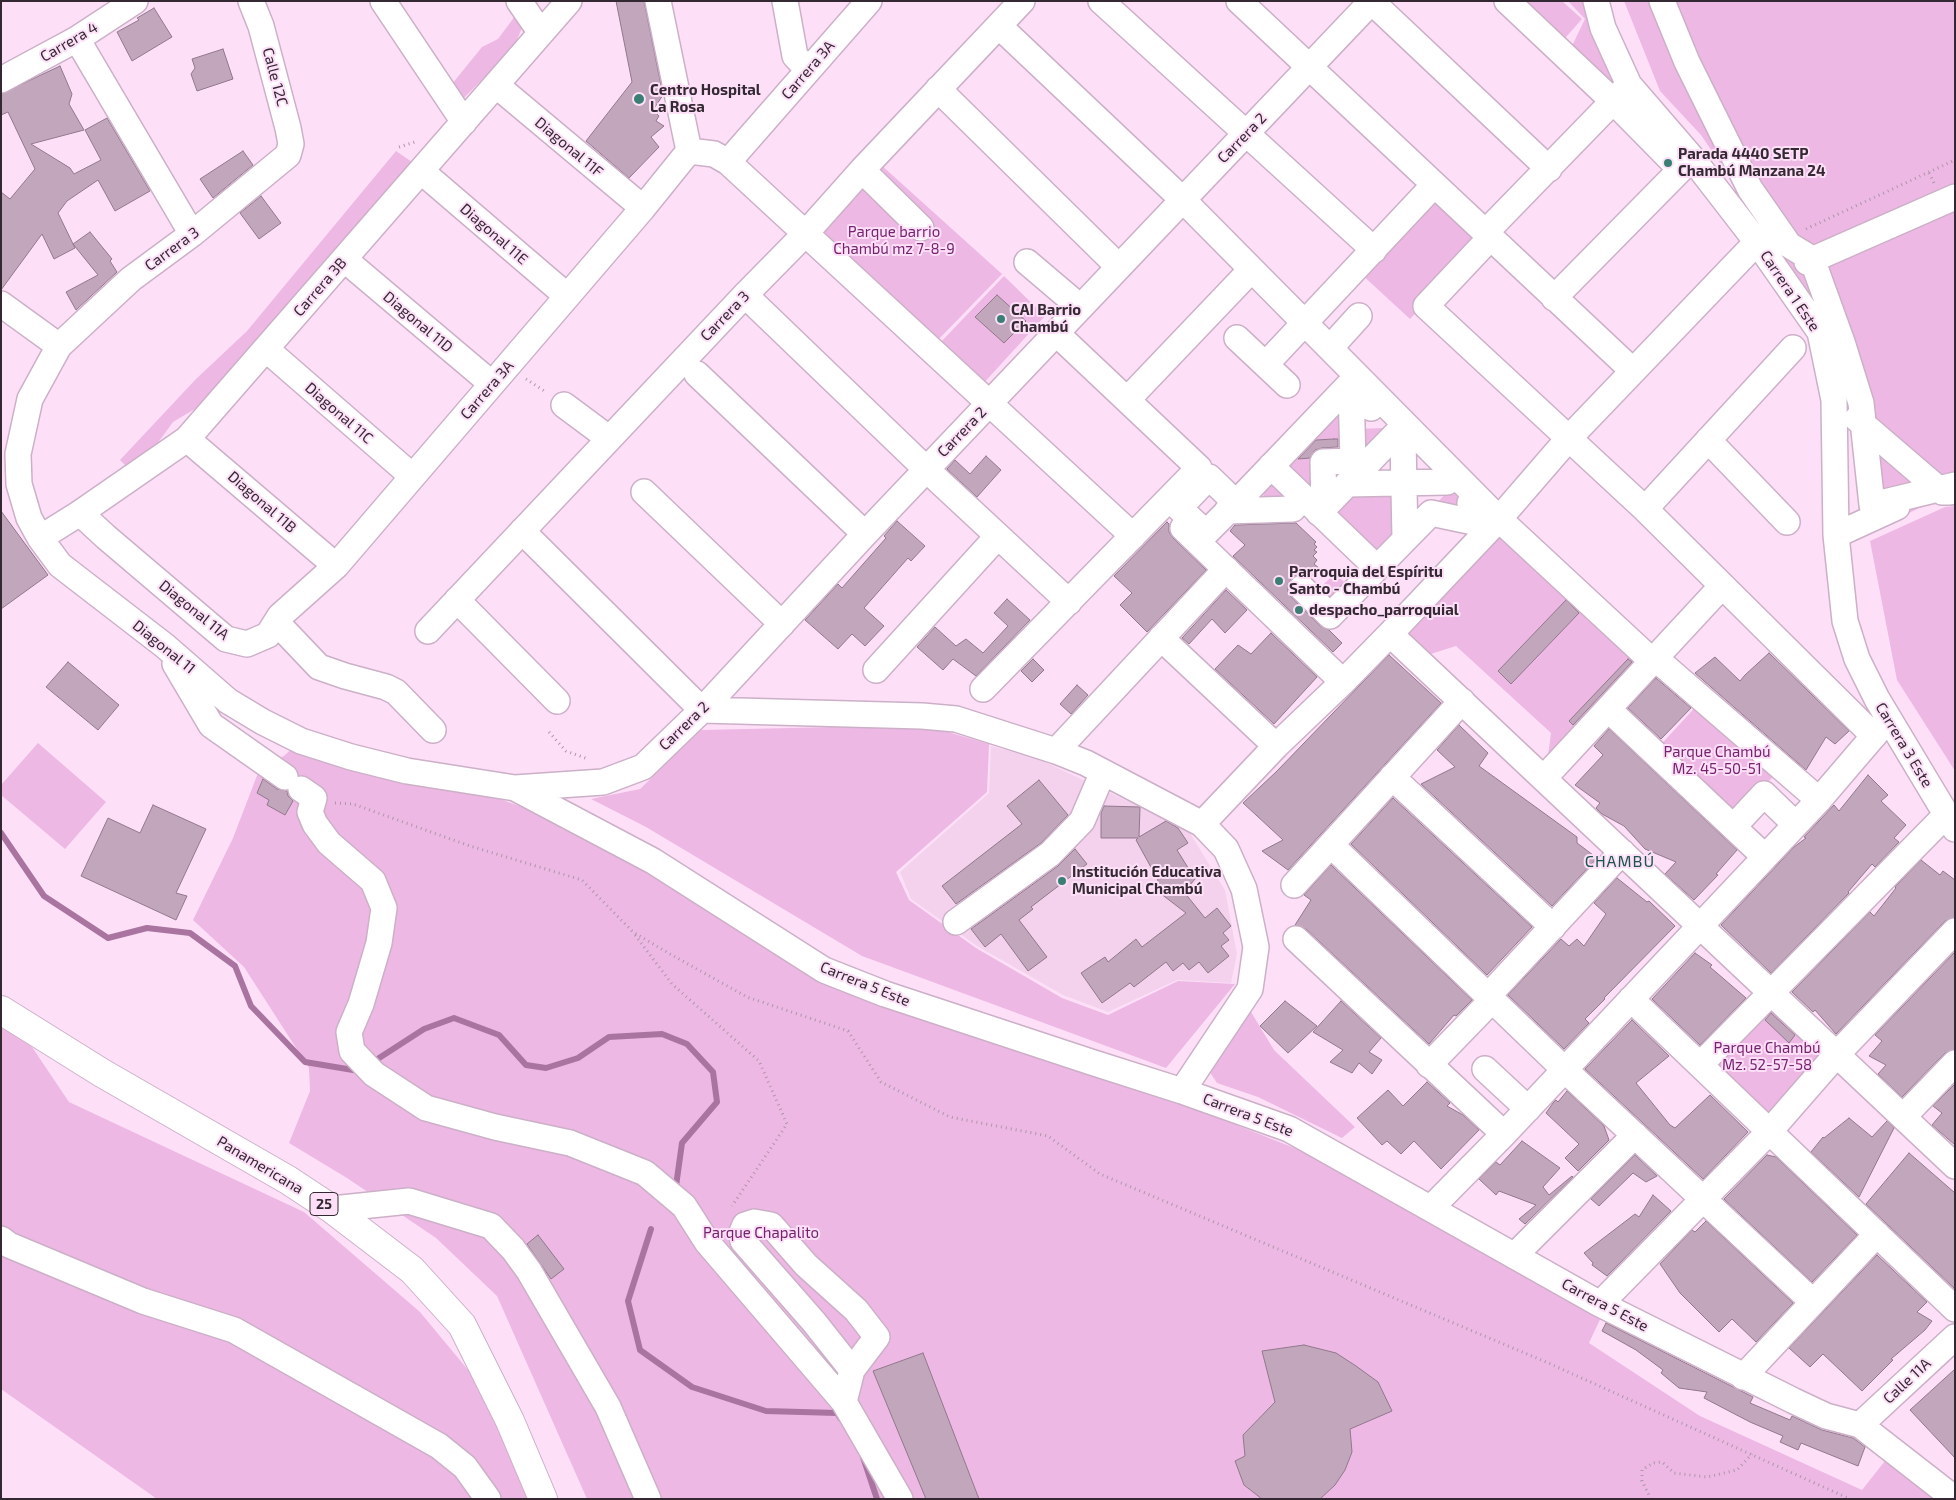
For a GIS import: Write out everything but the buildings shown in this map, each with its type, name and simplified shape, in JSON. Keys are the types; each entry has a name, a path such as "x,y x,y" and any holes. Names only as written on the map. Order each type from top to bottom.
{"main road":[{"name":"Panamericana","path":"1,1010 102,1073 288,1180 332,1209 412,1270 462,1325 510,1421 543,1499"}],"street":[{"name":"Carrera 4","path":"1,80 77,39 134,1"},
{"name":"Calle 12C","path":"250,1 261,26 288,128 291,144 288,155"},
{"path":"383,1 464,122"},
{"path":"519,1 554,13"},
{"path":"658,1 689,151 714,154 728,162 1133,536"},
{"path":"786,1 795,56 808,70"},
{"name":"Carrera 3A","path":"728,162 869,1"},
{"name":"Carrera 3","path":"428,630 805,234 862,170 1022,1"},
{"path":"1101,1 1374,250"},
{"path":"1239,1 1308,68 1633,371"},
{"path":"1372,1 1548,169"},
{"name":"Carrera 2","path":"515,788 603,782 643,767 702,710 926,469 1372,1"},
{"path":"1507,1 1622,93"},
{"path":"1596,1 1622,93"},
{"path":"1662,1 1687,62 1750,189 1789,245 1798,265 1842,342 1860,403 1872,504 1951,490"},
{"name":"Carrera 3B","path":"34,528 80,513 187,439 496,85 554,13"},
{"path":"999,26 1183,200 1499,519 1653,659 1819,800"},
{"path":"77,39 192,234"},
{"name":"Diagonal 11F","path":"496,85 643,208"},
{"path":"938,90 1120,267"},
{"path":"1432,1208 1565,1070 1819,800 1882,727 1722,586 1569,438 1426,306 1548,169 1622,93"},
{"name":"Carrera 1 Este","path":"1622,93 1757,242 1798,265 1820,332 1834,400 1836,535 1845,621 1857,659"},
{"name":"Carrera 3A","path":"278,621 280,616 336,566 643,208 689,151"},
{"name":"Carrera 3","path":"34,528 19,484 18,454 30,399 59,346 131,279 192,234 288,155"},
{"path":"1554,298 1686,164"},
{"path":"862,170 921,228"},
{"name":"Diagonal 11E","path":"421,171 567,296"},
{"path":"1266,364 1434,185"},
{"path":"1798,265 1955,197"},
{"path":"1202,824 1276,746 1390,634 1499,519 1569,438 1757,242"},
{"name":"Diagonal 11D","path":"344,259 492,384"},
{"path":"1027,262 1080,307"},
{"path":"1127,400 1251,270"},
{"path":"745,295 926,469 1069,602"},
{"path":"1,304 59,346"},
{"path":"1330,348 1359,316"},
{"path":"982,690 1199,468 1056,333"},
{"path":"1237,338 1287,385"},
{"path":"1645,510 1792,348"},
{"name":"Diagonal 11C","path":"266,349 412,476"},
{"path":"697,374 865,534"},
{"path":"1293,509 1260,510 1232,507 1348,386 1483,517 1483,521 1478,523 1431,513 1330,616 1302,588"},
{"path":"1351,389 1356,469"},
{"path":"1834,400 1951,490"},
{"path":"564,405 603,434"},
{"path":"1352,426 1396,432"},
{"path":"1322,511 1356,469 1396,432"},
{"path":"1396,432 1404,483 1405,539"},
{"name":"Diagonal 11B","path":"187,439 336,566"},
{"path":"1708,440 1787,522"},
{"path":"1356,469 1404,483 1448,482"},
{"path":"1260,510 1265,472"},
{"path":"1265,472 1322,511 1377,568"},
{"path":"1836,535 1885,512 1951,490"},
{"path":"644,492 782,624"},
{"path":"1162,507 1343,682"},
{"name":"Diagonal 11A","path":"80,513 226,639 247,644 268,635 278,621"},
{"name":"Diagonal 11","path":"34,528 60,565 165,646 228,701 263,722 301,741 351,758 407,771 515,788"},
{"path":"522,530 702,710 922,716 956,719 1056,751 1103,772 1202,824 1226,849 1244,889 1256,947 1250,989 1182,1090"},
{"path":"876,670 998,536"},
{"path":"1056,751 1226,568"},
{"path":"1544,778 1722,586"},
{"path":"457,600 557,701"},
{"path":"278,621 280,626 319,667 386,687 396,692 433,730"},
{"path":"1390,634 1955,1166"},
{"path":"1161,638 1276,746"},
{"path":"165,646 211,725 300,788 316,824 329,843 373,881 384,908 379,943 361,1004 349,1032 352,1051 374,1074 426,1108 570,1143 645,1173 684,1206 708,1242 844,1402 900,1499"},
{"name":"Carrera 3 Este","path":"1857,659 1877,699 1882,727 1951,822"},
{"path":"1294,885 1462,701"},
{"path":"1608,709 1765,856"},
{"path":"956,922 1050,854 1082,820 1103,772"},
{"path":"1392,777 1553,927"},
{"path":"1736,824 1772,785 1795,824"},
{"name":"Carrera 5 Este","path":"515,788 653,861 824,970 885,994 1090,1062 1182,1090 1289,1129 1600,1304 1743,1377 1826,1416 1860,1426 1955,1498"},
{"path":"1700,1065 1771,992 1951,822"},
{"path":"1331,845 1565,1070 1813,1302"},
{"path":"1429,1065 1622,852"},
{"path":"1600,1304 1770,1132 1836,1054 1955,931"},
{"path":"1296,939 1504,1134"},
{"path":"1631,999 1955,1309"},
{"path":"1903,1117 1955,1062"},
{"path":"1485,1069 1528,1109"},
{"path":"1514,1256 1635,1135"},
{"path":"332,1209 409,1201 491,1226 512,1248 529,1271 608,1407 648,1499"},
{"path":"844,1402 852,1370 877,1337 856,1310 806,1265 771,1226 754,1222 745,1225 742,1232 743,1241 814,1322 852,1370"},
{"path":"1743,1377 1877,1234"},
{"path":"1,1238 9,1245 143,1301 234,1330 439,1446 465,1467 488,1499"},
{"name":"Calle 11A","path":"1860,1426 1955,1337"}],"path":[{"path":"1802,230 1955,160"},
{"path":"522,375 564,405"},
{"path":"549,732 566,751 593,761"},
{"path":"300,788 330,802 353,804 470,846 582,880 633,932 672,984 759,1061 787,1124 729,1210"},
{"path":"633,932 747,996 848,1031 881,1082 950,1117 1048,1136 1100,1174 1546,1362 1850,1499"},
{"path":"1651,1499 1642,1481 1642,1470 1653,1463 1662,1462 1674,1473 1707,1477 1737,1470 1752,1454"}],"shaded area":[{"name":"Institución Educativa Municipal Chambú","path":"991,746 1039,759 1188,830 1225,890 1237,954 1231,983 1177,980 1108,1012 1063,995 977,946 911,899 900,872 989,793"}],"green space":[{"path":"1510,1 1562,1 1582,19 1559,45"},
{"path":"1568,1 1598,1 1625,80 1611,92 1570,50 1585,19"},
{"path":"1624,1 1955,1 1955,495 1944,496 1864,535 1845,380 1784,258 1701,135 1660,91"},
{"path":"515,16 524,23 514,47 463,99 452,84 482,47 498,39"},
{"path":"396,151 415,164 205,403 173,422 149,455 127,467 120,460 196,379 247,331"},
{"name":"Parque barrio Chambú mz 7-8-9","path":"880,164 1002,274 936,342 817,235"},
{"path":"1433,191 1486,239 1410,319 1359,272"},
{"path":"1004,276 1045,316 981,386 938,345"},
{"path":"1347,394 1348,439 1302,440"},
{"path":"1385,428 1361,457 1356,429"},
{"path":"1318,458 1316,503 1284,459"},
{"path":"1270,471 1301,500 1264,506 1263,479"},
{"path":"1400,487 1401,525 1371,556 1329,516 1355,488"},
{"path":"1450,489 1477,516 1431,509"},
{"path":"1955,506 1955,771 1897,680 1870,541 1945,507"},
{"path":"1501,525 1646,661 1546,771 1551,733 1456,646 1421,657 1397,635"},
{"path":"1335,573 1351,589 1329,611 1313,595"},
{"name":"Parque Chambú Mz. 45-50-51","path":"1701,701 1779,770 1733,821 1655,751"},
{"path":"924,725 989,744 987,792 896,872 909,900 976,948 1062,998 1108,1015 1178,981 1235,984 1166,1068 862,956 646,827 591,799 640,789 701,730"},
{"path":"38,743 106,802 65,849 1,795 1,785"},
{"name":"Parque Chapalito","path":"296,745 477,791 559,820 780,939 1153,1092 1340,1166 1603,1313 1589,1343 1700,1416 1862,1490 1892,1452 1940,1499 587,1499 497,1296 436,1238 347,1178 289,1143 310,1091 309,1068 244,967 193,920 233,838 258,773 285,755"},
{"name":"Parque Chambú Mz. 52-57-58","path":"1771,996 1825,1054 1762,1120 1706,1065"},
{"path":"1251,1012 1274,1050 1355,1127 1342,1138 1258,1097 1217,1083 1207,1068"},
{"path":"1,1025 26,1038 69,1102 304,1212 420,1312 526,1440 538,1499 157,1499 1,1389"}],"waterway":[{"path":"1,833 44,896 108,938 147,928 190,933 235,966 251,1006 305,1062 359,1071"},
{"path":"376,1060 424,1029 454,1018 499,1035 526,1065 546,1068 578,1058 609,1037 662,1034 687,1044 713,1072 717,1102 682,1143 676,1186"},
{"path":"651,1229 628,1301 640,1350 692,1387 766,1411 837,1413 841,1419"},
{"path":"863,1457 877,1499"}],"place":[{"name":"Centro Hospital La Rosa","path":"639,99"},
{"name":"Parada 4440 SETP Chambú Manzana 24","path":"1668,163"},
{"name":"CAI Barrio Chambú","path":"1001,319"},
{"name":"Parroquia del Espíritu Santo - Chambú","path":"1279,581"},
{"name":"despacho_parroquial","path":"1299,610"},
{"name":"Institución Educativa Municipal Chambú","path":"1062,881"}],"district":[{"name":"CHAMBÚ","path":"1620,862"}]}
